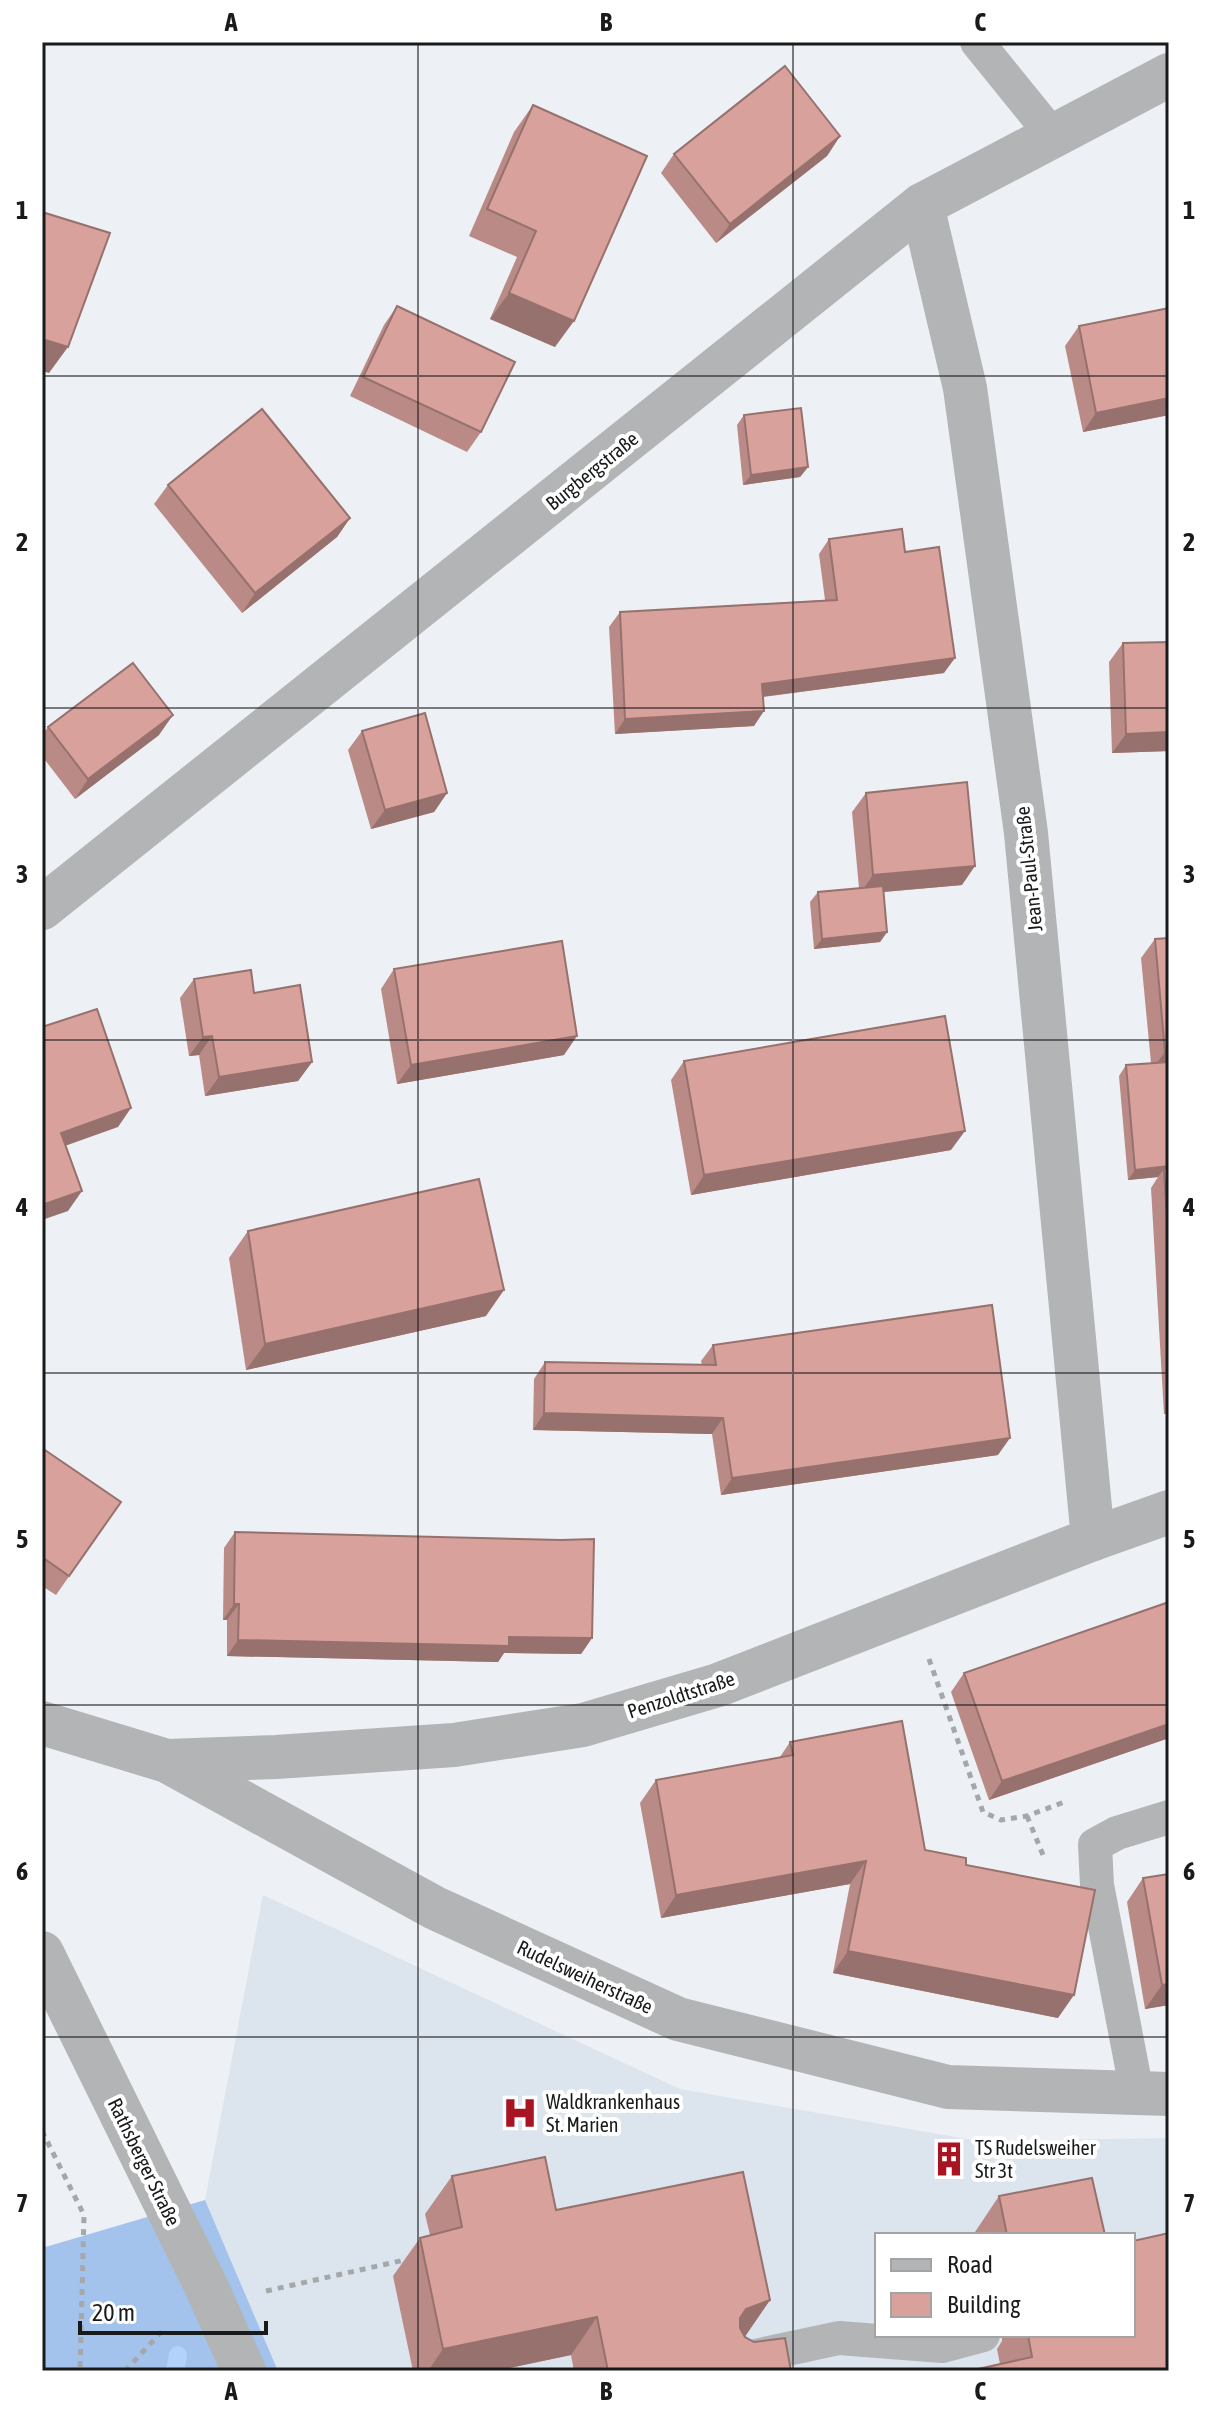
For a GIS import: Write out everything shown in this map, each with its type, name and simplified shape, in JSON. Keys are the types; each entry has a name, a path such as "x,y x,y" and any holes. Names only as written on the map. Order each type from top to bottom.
{"street":[{"name":"Burgbergstraße","path":"42,908 922,205 1169,75"},
{"name":"Jean-Paul-Straße","path":"922,205 965,388 1026,833 1093,1539"},
{"name":"Penzoldtstraße","path":"167,1761 454,1745 583,1725 718,1685 1169,1512"},
{"name":"Rudelsweiherstraße","path":"42,1723 167,1761 435,1908 678,2019 948,2087 1153,2094"},
{"name":"Rathsberger Straße","path":"42,1953 206,2286 244,2371"}],"lane":[{"path":"977,42 1053,136"},
{"path":"1153,2094 1097,1885 1095,1845 1117,1833 1169,1817"},
{"path":"733,2361 839,2338 942,2346 976,2337"}],"path":[{"path":"906,1612 928,1657 983,1812 1001,1820 1027,1816 1069,1800"},
{"path":"42,2131 84,2215 80,2371"},
{"path":"251,2295 418,2257"}],"shaded area":[{"name":"Waldkrankenhaus St. Marien","path":"263,1895 680,2089 978,2141 1169,2138 1169,2371 278,2371 205,2200"},
{"path":"205,2200 278,2371 42,2371 42,2248"}],"building":[{"path":"785,66 840,136 730,224 674,154"},
{"path":"533,105 647,156 574,321 509,293 536,231 487,209"},
{"path":"42,212 110,233 68,347 42,339"},
{"path":"397,306 515,362 481,432 363,377"},
{"path":"1169,308 1169,398 1096,413 1079,326"},
{"path":"801,408 808,467 751,475 744,415"},
{"path":"262,409 350,518 255,593 168,485"},
{"path":"902,529 905,552 939,547 955,658 762,684 764,711 625,719 620,612 837,600 829,539"},
{"path":"1169,642 1169,732 1126,734 1123,643"},
{"path":"133,663 173,715 88,779 48,727"},
{"path":"425,713 447,793 385,810 362,731"},
{"path":"967,782 975,866 873,875 866,793"},
{"path":"883,886 887,932 822,939 818,892"},
{"path":"1169,938 1169,1052 1165,1052 1155,939"},
{"path":"562,941 577,1036 411,1065 394,969"},
{"path":"251,970 254,993 300,985 312,1062 219,1077 212,1036 203,1037 194,979"},
{"path":"97,1009 131,1108 61,1133 82,1191 42,1205 42,1027"},
{"path":"945,1016 965,1131 704,1175 684,1061"},
{"path":"1169,1062 1169,1166 1135,1170 1126,1065"},
{"path":"1169,1168 1169,1251 1164,1169"},
{"path":"479,1179 504,1290 265,1344 248,1231"},
{"path":"992,1305 1010,1438 732,1478 723,1418 544,1413 545,1362 716,1365 713,1345"},
{"path":"42,1448 121,1502 69,1576 42,1557"},
{"path":"235,1532 594,1539 592,1638 509,1637 509,1646 238,1640 239,1604 234,1604"},
{"path":"1169,1602 1169,1724 1002,1781 964,1673"},
{"path":"902,1721 925,1850 966,1858 966,1865 1095,1890 1074,1995 848,1951 866,1861 676,1895 656,1780 793,1755 790,1742"},
{"path":"1169,1874 1169,1984 1162,1985 1143,1878"},
{"path":"545,2157 556,2210 743,2172 770,2300 746,2309 740,2318 740,2328 745,2337 754,2342 785,2338 791,2371 608,2371 597,2317 443,2349 420,2238 462,2227 452,2176"},
{"path":"1092,2178 1105,2233 1007,2233 999,2196"},
{"path":"1169,2233 1169,2371 969,2371 1032,2357 1028,2337 1135,2337 1135,2241"}],"waterway":[{"path":"175,2371 178,2355"}],"place":[{"name":"Waldkrankenhaus St. Marien","path":"520,2113"},
{"name":"TS Rudelsweiher Str 3t","path":"949,2159"}]}
